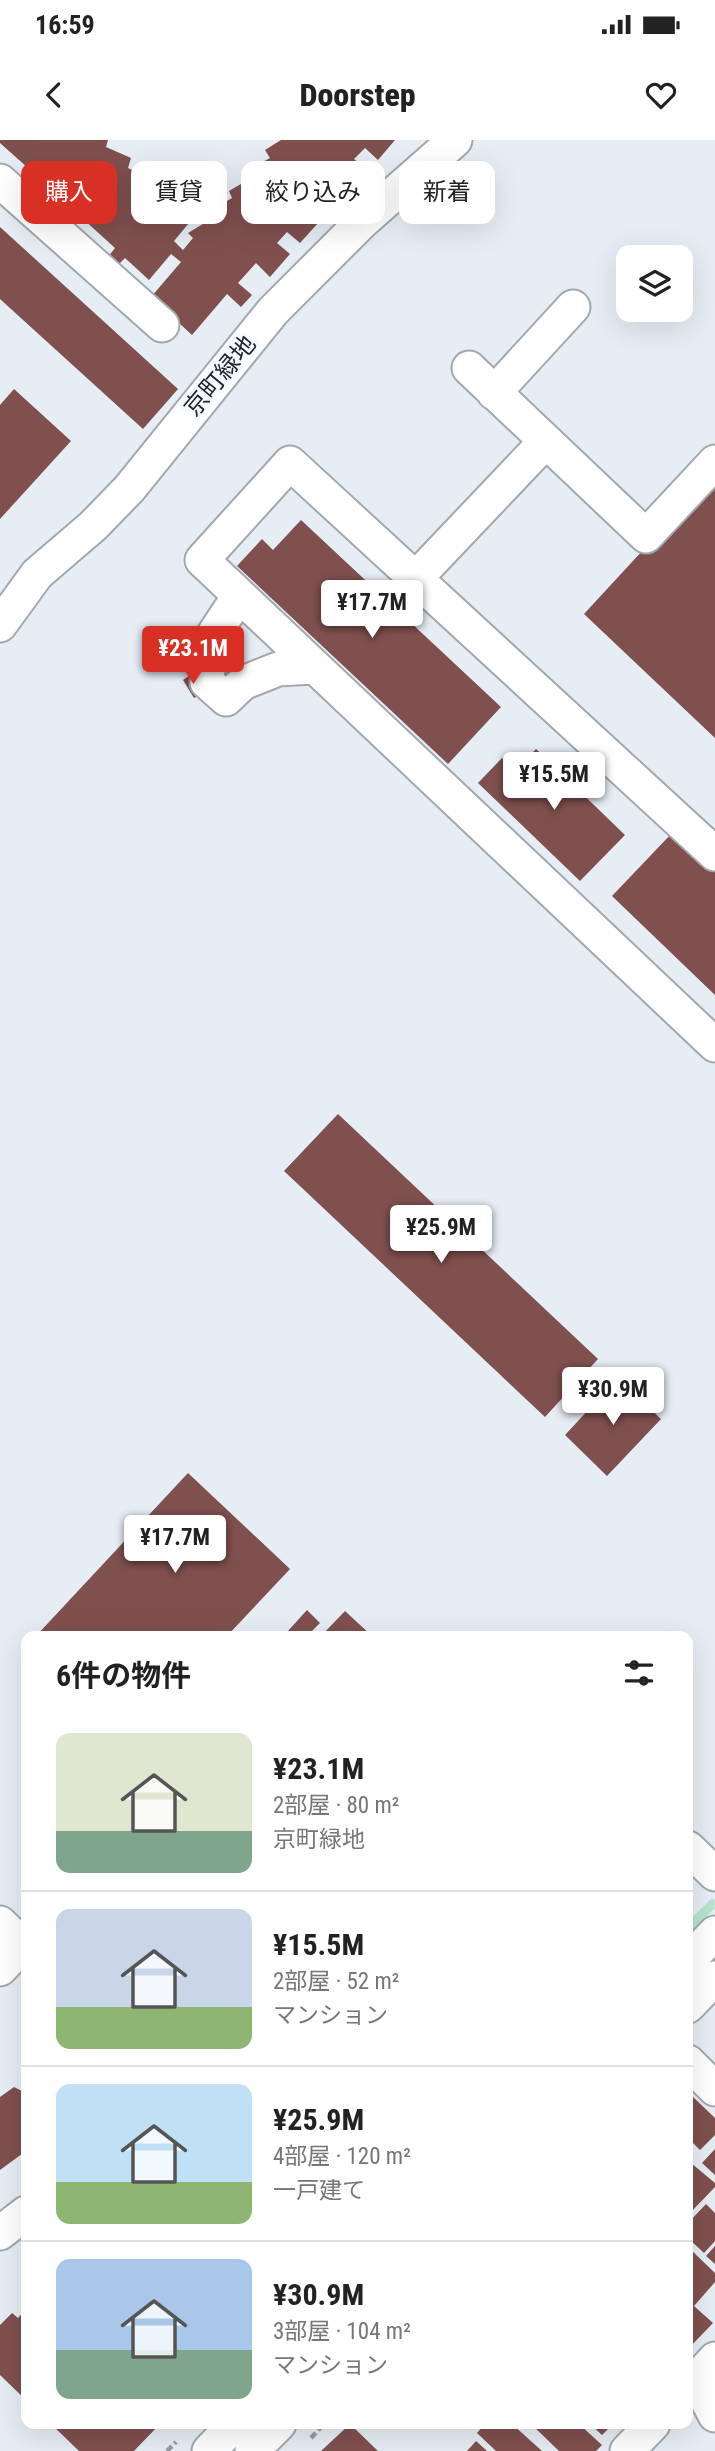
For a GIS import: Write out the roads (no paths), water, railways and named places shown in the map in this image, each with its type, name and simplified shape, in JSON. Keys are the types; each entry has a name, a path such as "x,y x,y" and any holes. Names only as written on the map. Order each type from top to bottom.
{"street":[{"name":"京町緑地","path":"0,625 37,574 93,526 129,489 273,312 363,220 455,140"},
{"path":"0,181 162,326"},
{"path":"494,393 573,307"},
{"path":"468,368 646,536 715,462"},
{"path":"415,579 547,441"},
{"path":"715,854 289,463 202,560 715,1045"},
{"path":"239,596 210,640 206,682 226,699 243,683 278,669 314,667"},
{"path":"693,1853 715,1874"},
{"path":"693,1956 715,1933"},
{"path":"0,1969 19,1940"},
{"path":"693,2001 715,1978"},
{"path":"693,2067 715,2089"},
{"path":"0,2233 21,2217"},
{"path":"699,2375 715,2415"},
{"path":"212,2450 231,2429"},
{"path":"252,2451 274,2429"},
{"path":"627,2451 648,2429"}]}
